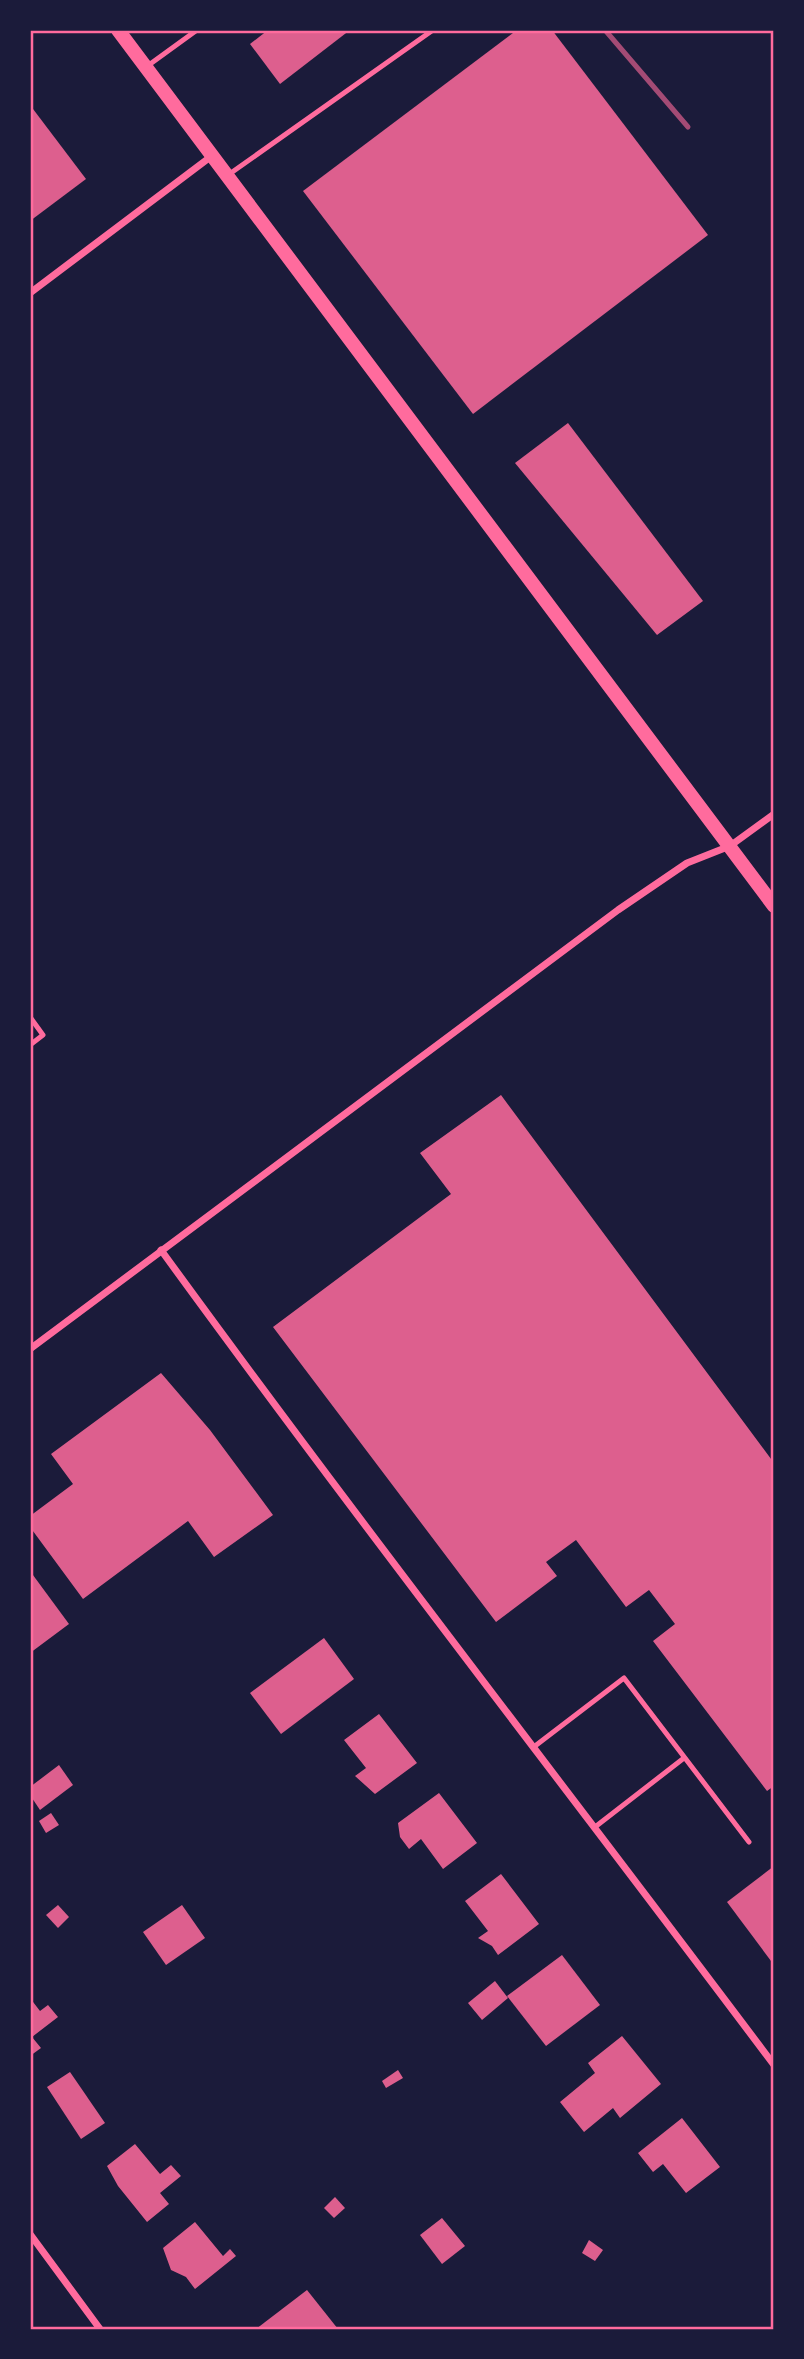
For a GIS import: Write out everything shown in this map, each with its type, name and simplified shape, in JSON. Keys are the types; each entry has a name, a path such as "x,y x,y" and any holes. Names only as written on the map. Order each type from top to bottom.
{"main road":[{"path":"118,30 774,906"}],"street":[{"path":"30,293 213,155"},
{"path":"30,1349 618,909 687,863 730,846 774,814"},
{"path":"161,1251 296,1437 535,1746 774,2065"},
{"path":"30,2234 100,2329"}],"lane":[{"path":"146,66 197,30"},
{"path":"228,175 433,30"},
{"path":"30,1017 43,1035 30,1045"},
{"path":"535,1746 624,1678 749,1842"},
{"path":"596,1827 684,1758"}],"building":[{"path":"268,30 350,30 280,84 250,44"},
{"path":"517,30 552,30 708,235 473,414 303,191"},
{"path":"30,105 86,179 30,221"},
{"path":"568,423 703,601 657,635 515,463"},
{"path":"501,1095 774,1463 774,1786 767,1791 653,1641 675,1624 649,1590 626,1607 576,1540 546,1562 557,1576 496,1622 273,1327 451,1194 420,1153"},
{"path":"161,1373 210,1430 273,1515 214,1557 188,1521 83,1599 30,1527 30,1516 73,1484 51,1454"},
{"path":"30,1571 69,1624 30,1653"},
{"path":"324,1638 354,1679 281,1734 250,1693"},
{"path":"379,1714 417,1763 375,1794 355,1776 366,1768 344,1740"},
{"path":"59,1765 73,1785 40,1810 30,1795 30,1787"},
{"path":"439,1793 477,1843 443,1869 421,1839 409,1849 400,1837 398,1823"},
{"path":"51,1813 59,1825 46,1833 39,1821"},
{"path":"774,1866 774,1965 727,1902"},
{"path":"501,1874 539,1924 498,1955 492,1946 478,1938 488,1931 465,1901"},
{"path":"58,1905 69,1917 58,1928 46,1915"},
{"path":"182,1905 205,1938 166,1965 143,1932"},
{"path":"562,1955 600,2005 546,2046 507,1996"},
{"path":"495,1981 508,1998 482,2020 468,2003"},
{"path":"30,1998 40,2011 48,2005 58,2017 32,2037 41,2048 30,2056"},
{"path":"622,2036 661,2084 620,2118 613,2108 584,2132 560,2102 595,2073 588,2063"},
{"path":"398,2070 403,2078 386,2088 382,2081"},
{"path":"70,2072 105,2123 81,2139 47,2087"},
{"path":"682,2118 720,2167 686,2193 663,2164 653,2172 638,2153"},
{"path":"135,2144 160,2174 171,2165 181,2176 160,2193 169,2204 147,2222 118,2186 107,2166"},
{"path":"335,2197 345,2208 334,2218 324,2208"},
{"path":"442,2218 465,2246 442,2264 420,2235"},
{"path":"195,2222 223,2256 230,2249 236,2256 195,2289 186,2277 171,2270 163,2248"},
{"path":"589,2240 603,2250 595,2261 582,2253"},
{"path":"307,2290 338,2329 256,2329"}],"railway":[{"path":"605,30 688,127"}]}
